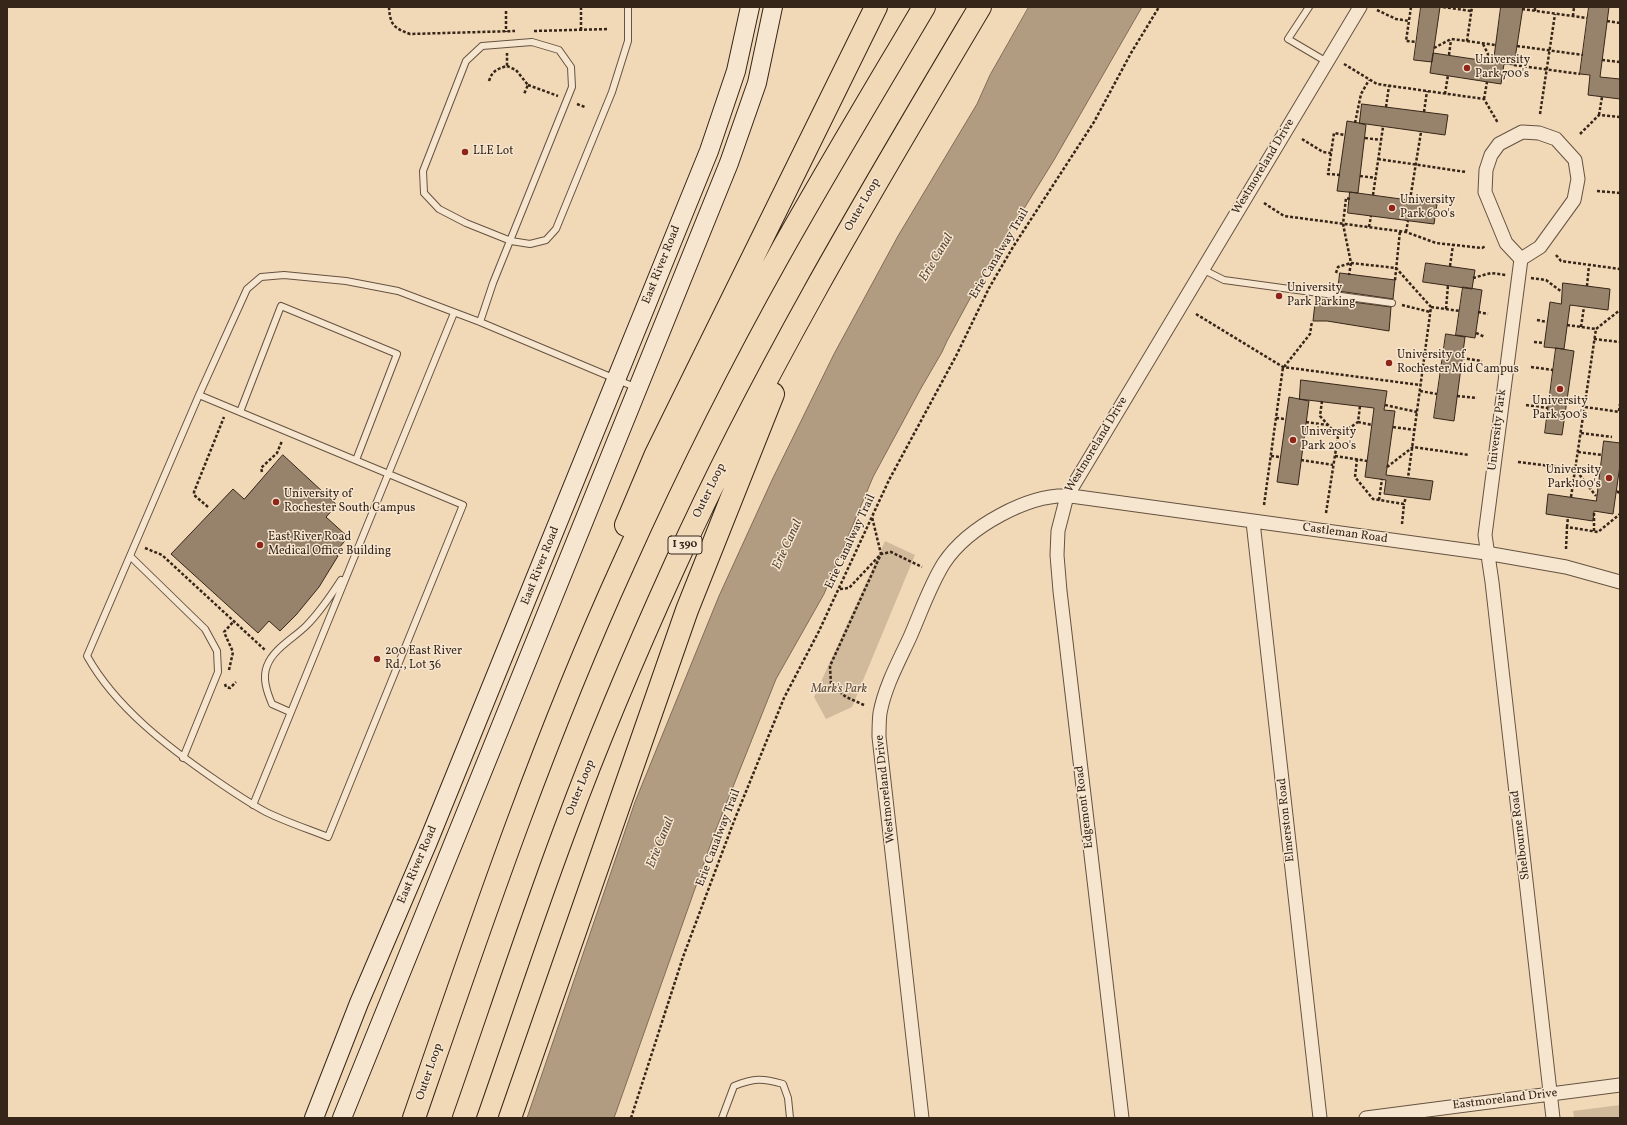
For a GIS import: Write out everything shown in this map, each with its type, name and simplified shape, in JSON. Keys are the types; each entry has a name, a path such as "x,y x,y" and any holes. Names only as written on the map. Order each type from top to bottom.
{"highway":[{"path":"556,721 598,599 645,479 876,7"},
{"name":"Outer Loop","path":"414,1118 501,868 556,721 623,564 710,384 801,215 924,7"},
{"name":"Outer Loop","path":"464,1118 557,851 631,667 676,563 722,467 818,284 980,7"},
{"path":"510,1118 687,610 818,284"}],"street":[{"name":"East River Road","path":"314,1118 359,1003 428,842 721,118 736,71 750,7"},
{"name":"East River Road","path":"342,1118 744,123 757,83 773,7"},
{"name":"Westmoreland Drive","path":"922,1118 879,737 880,713 887,689 938,573 956,547 971,534 1000,516 1051,496 1067,496 1360,7"},
{"path":"1522,132 1539,133 1556,139 1575,160 1578,179 1574,200 1540,247 1521,259 1506,242 1485,192 1486,170 1491,155 1499,144 1522,132"},
{"name":"University Park","path":"1486,553 1485,535 1521,259"},
{"name":"Castleman Road","path":"1067,496 1486,553 1566,567 1620,582"},
{"name":"Edgemont Road","path":"1067,496 1058,531 1057,555 1060,591 1122,1118"},
{"name":"Elmerston Road","path":"1254,522 1320,1118"},
{"name":"Shelbourne Road","path":"1486,553 1492,582 1553,1118"},
{"name":"Eastmoreland Drive","path":"1366,1118 1620,1085"}],"lane":[{"path":"480,322 492,283 511,241 572,87 571,67 559,50 532,42 482,46 466,61 423,170 424,193 439,209 466,223 511,241 530,244 546,240 556,229 612,92 628,41 628,7"},
{"path":"1309,7 1288,39 1327,62"},
{"path":"1202,269 1224,280 1392,303"},
{"path":"199,395 463,505 328,837 268,813 253,805 183,758 109,690 98,676 87,656 199,395 247,289 261,277 284,275 346,281 398,291 480,322 638,388"},
{"path":"240,412 281,306 397,354 356,460"},
{"path":"253,805 454,313"},
{"path":"130,556 206,629 217,651 218,672 183,758"},
{"path":"290,712 272,704 265,687 267,666 278,651 305,627 324,606 349,569"},
{"path":"722,1118 734,1086 750,1079 768,1080 782,1084 788,1098 790,1118"}],"path":[{"path":"389,7 391,22 399,30 410,34 521,31"},
{"path":"581,7 581,30"},
{"name":"Erie Canalway Trail","path":"631,1118 676,978 734,821 784,698 839,589 889,480 956,356 989,288 1094,122 1131,52 1159,7"},
{"path":"1411,7 1406,41 1416,42"},
{"path":"1443,7 1471,11"},
{"path":"1467,41 1472,7"},
{"path":"1535,11 1536,7"},
{"path":"1573,16 1574,7"},
{"path":"1522,9 1587,18"},
{"path":"1376,10 1396,19 1409,21"},
{"path":"1540,114 1555,14"},
{"path":"1607,21 1620,23"},
{"path":"529,31 609,29"},
{"path":"1450,55 1451,39"},
{"path":"1434,48 1451,39 1495,45"},
{"path":"1483,43 1488,54 1487,61"},
{"path":"1517,46 1583,56"},
{"path":"1602,60 1620,62"},
{"path":"1344,64 1377,84 1484,99"},
{"path":"1514,65 1580,74"},
{"path":"507,66 516,70 528,85 560,97"},
{"path":"1445,94 1448,76"},
{"path":"1355,122 1360,94 1369,80"},
{"path":"1487,82 1484,99 1498,123"},
{"path":"524,94 528,85"},
{"path":"1386,107 1389,86"},
{"path":"1424,112 1427,91"},
{"path":"1580,134 1599,115 1602,97"},
{"path":"577,104 584,107"},
{"path":"1599,115 1620,117"},
{"path":"1373,195 1383,127"},
{"path":"1410,200 1421,132"},
{"path":"1340,175 1328,174 1334,133 1345,135"},
{"path":"1365,138 1381,140"},
{"path":"1302,139 1323,152 1331,153"},
{"path":"1378,159 1466,172"},
{"path":"1360,176 1376,178"},
{"path":"1597,191 1620,193"},
{"path":"1349,275 1351,262 1343,224 1346,198 1350,199"},
{"path":"1264,203 1284,216 1406,232 1436,243 1482,248 1486,246"},
{"path":"1369,227 1371,216"},
{"path":"1406,232 1408,221"},
{"path":"1395,280 1400,231"},
{"path":"1450,266 1453,245"},
{"path":"1556,255 1561,260 1620,269"},
{"path":"1336,273 1338,267 1351,262 1396,268 1431,307 1460,311"},
{"path":"1587,286 1590,265"},
{"path":"1473,278 1491,273 1513,276"},
{"path":"1529,278 1546,280 1562,292"},
{"path":"1446,309 1448,285"},
{"path":"1392,303 1430,312"},
{"path":"1408,478 1431,307"},
{"path":"1581,327 1584,307"},
{"path":"1571,497 1596,329 1620,310"},
{"path":"1478,312 1488,314"},
{"path":"1196,314 1283,367 1420,385"},
{"path":"1537,320 1547,322"},
{"path":"1264,505 1283,367 1310,334 1312,321"},
{"path":"1568,325 1596,329"},
{"path":"1476,333 1485,337"},
{"path":"1594,339 1620,342"},
{"path":"1534,342 1544,343"},
{"path":"1425,353 1443,356"},
{"path":"1462,358 1482,360"},
{"path":"1531,368 1553,370"},
{"path":"1420,392 1437,394"},
{"path":"1457,396 1477,398"},
{"path":"1322,401 1320,416 1338,436"},
{"path":"1585,407 1620,412 1620,404"},
{"path":"1385,405 1417,412"},
{"path":"1526,405 1548,408"},
{"path":"1358,422 1360,406"},
{"path":"208,507 194,495 194,492 226,413"},
{"path":"1276,418 1286,419"},
{"path":"1306,422 1328,425"},
{"path":"1326,513 1338,436 1358,422 1372,425"},
{"path":"1392,427 1415,430"},
{"path":"1581,433 1612,437"},
{"path":"262,472 261,468 277,453 284,437"},
{"path":"1387,467 1412,447 1469,455"},
{"path":"1578,452 1602,455"},
{"path":"1270,456 1280,457"},
{"path":"1335,456 1367,461"},
{"path":"1357,459 1355,477 1373,499 1404,504"},
{"path":"1301,460 1333,465"},
{"path":"1518,462 1575,469 1596,496"},
{"path":"1379,500 1382,479"},
{"path":"1617,491 1620,494"},
{"path":"1402,524 1406,497"},
{"path":"1594,512 1594,531"},
{"path":"1567,527 1598,532 1620,514"},
{"path":"864,706 846,697 831,685 830,666 881,554 872,517"},
{"path":"1566,549 1568,517"},
{"path":"135,544 162,555 265,650"},
{"path":"839,589 849,588 881,554 891,552 921,567"}],"green space":[{"name":"Mark's Park","path":"885,541 915,555 852,707 826,719 814,697"},
{"path":"1620,1105 1620,1118 1574,1118 1573,1111"}],"water":[{"name":"Erie Canal","path":"1029,7 1142,7 1054,160 980,280 920,390 873,477 824,594 776,679 715,832 614,1118 527,1118 635,802 719,596 772,480 834,354 898,236 977,104 990,75"}],"building":[{"path":"1421,7 1440,7 1432,62 1414,60"},
{"path":"1501,7 1523,7 1514,65 1504,64 1501,84 1430,73 1433,53 1493,62"},
{"path":"1589,7 1609,7 1600,77 1620,79 1620,99 1588,95 1590,75 1580,74"},
{"path":"1362,104 1448,115 1445,135 1359,123"},
{"path":"1347,121 1366,125 1358,193 1337,191"},
{"name":"University Park 600's","path":"1350,192 1437,204 1434,224 1348,213"},
{"path":"1426,263 1475,270 1472,289 1423,282"},
{"path":"1340,273 1395,280 1393,299 1338,291"},
{"path":"1563,283 1610,289 1608,310 1570,305 1564,349 1544,347 1550,302 1561,304"},
{"path":"1463,287 1482,290 1475,338 1456,335"},
{"path":"1337,300 1391,307 1389,331 1327,321 1313,321 1315,303 1336,306"},
{"path":"1446,334 1465,337 1454,421 1434,418"},
{"name":"University Park 300's","path":"1556,348 1574,351 1562,435 1545,433"},
{"path":"1301,380 1387,391 1384,410 1395,411 1386,475 1433,481 1430,500 1384,494 1386,480 1365,477 1374,408 1299,399"},
{"name":"University Park 200's","path":"1289,397 1309,401 1298,485 1277,482"},
{"path":"1604,441 1620,443 1620,465 1613,514 1594,511 1593,521 1546,514 1548,494 1596,501"},
{"name":"East River Road Medical Office Building","path":"283,455 337,505 326,517 348,537 334,554 338,556 319,587 296,615 280,631 269,621 258,633 171,554 233,489 244,499"}],"place":[{"name":"University Park 700's","path":"1467,68"},
{"name":"LLE Lot","path":"465,152"},
{"name":"University Park 600's","path":"1392,208"},
{"name":"University Park Parking","path":"1279,296"},
{"name":"University of Rochester Mid Campus","path":"1389,363"},
{"name":"University Park 300's","path":"1560,389"},
{"name":"University Park 200's","path":"1293,440"},
{"name":"University Park 100's","path":"1609,478"},
{"name":"University of Rochester South Campus","path":"276,502"},
{"name":"East River Road Medical Office Building","path":"260,545"},
{"name":"200 East River Rd., Lot 36","path":"377,659"}]}
